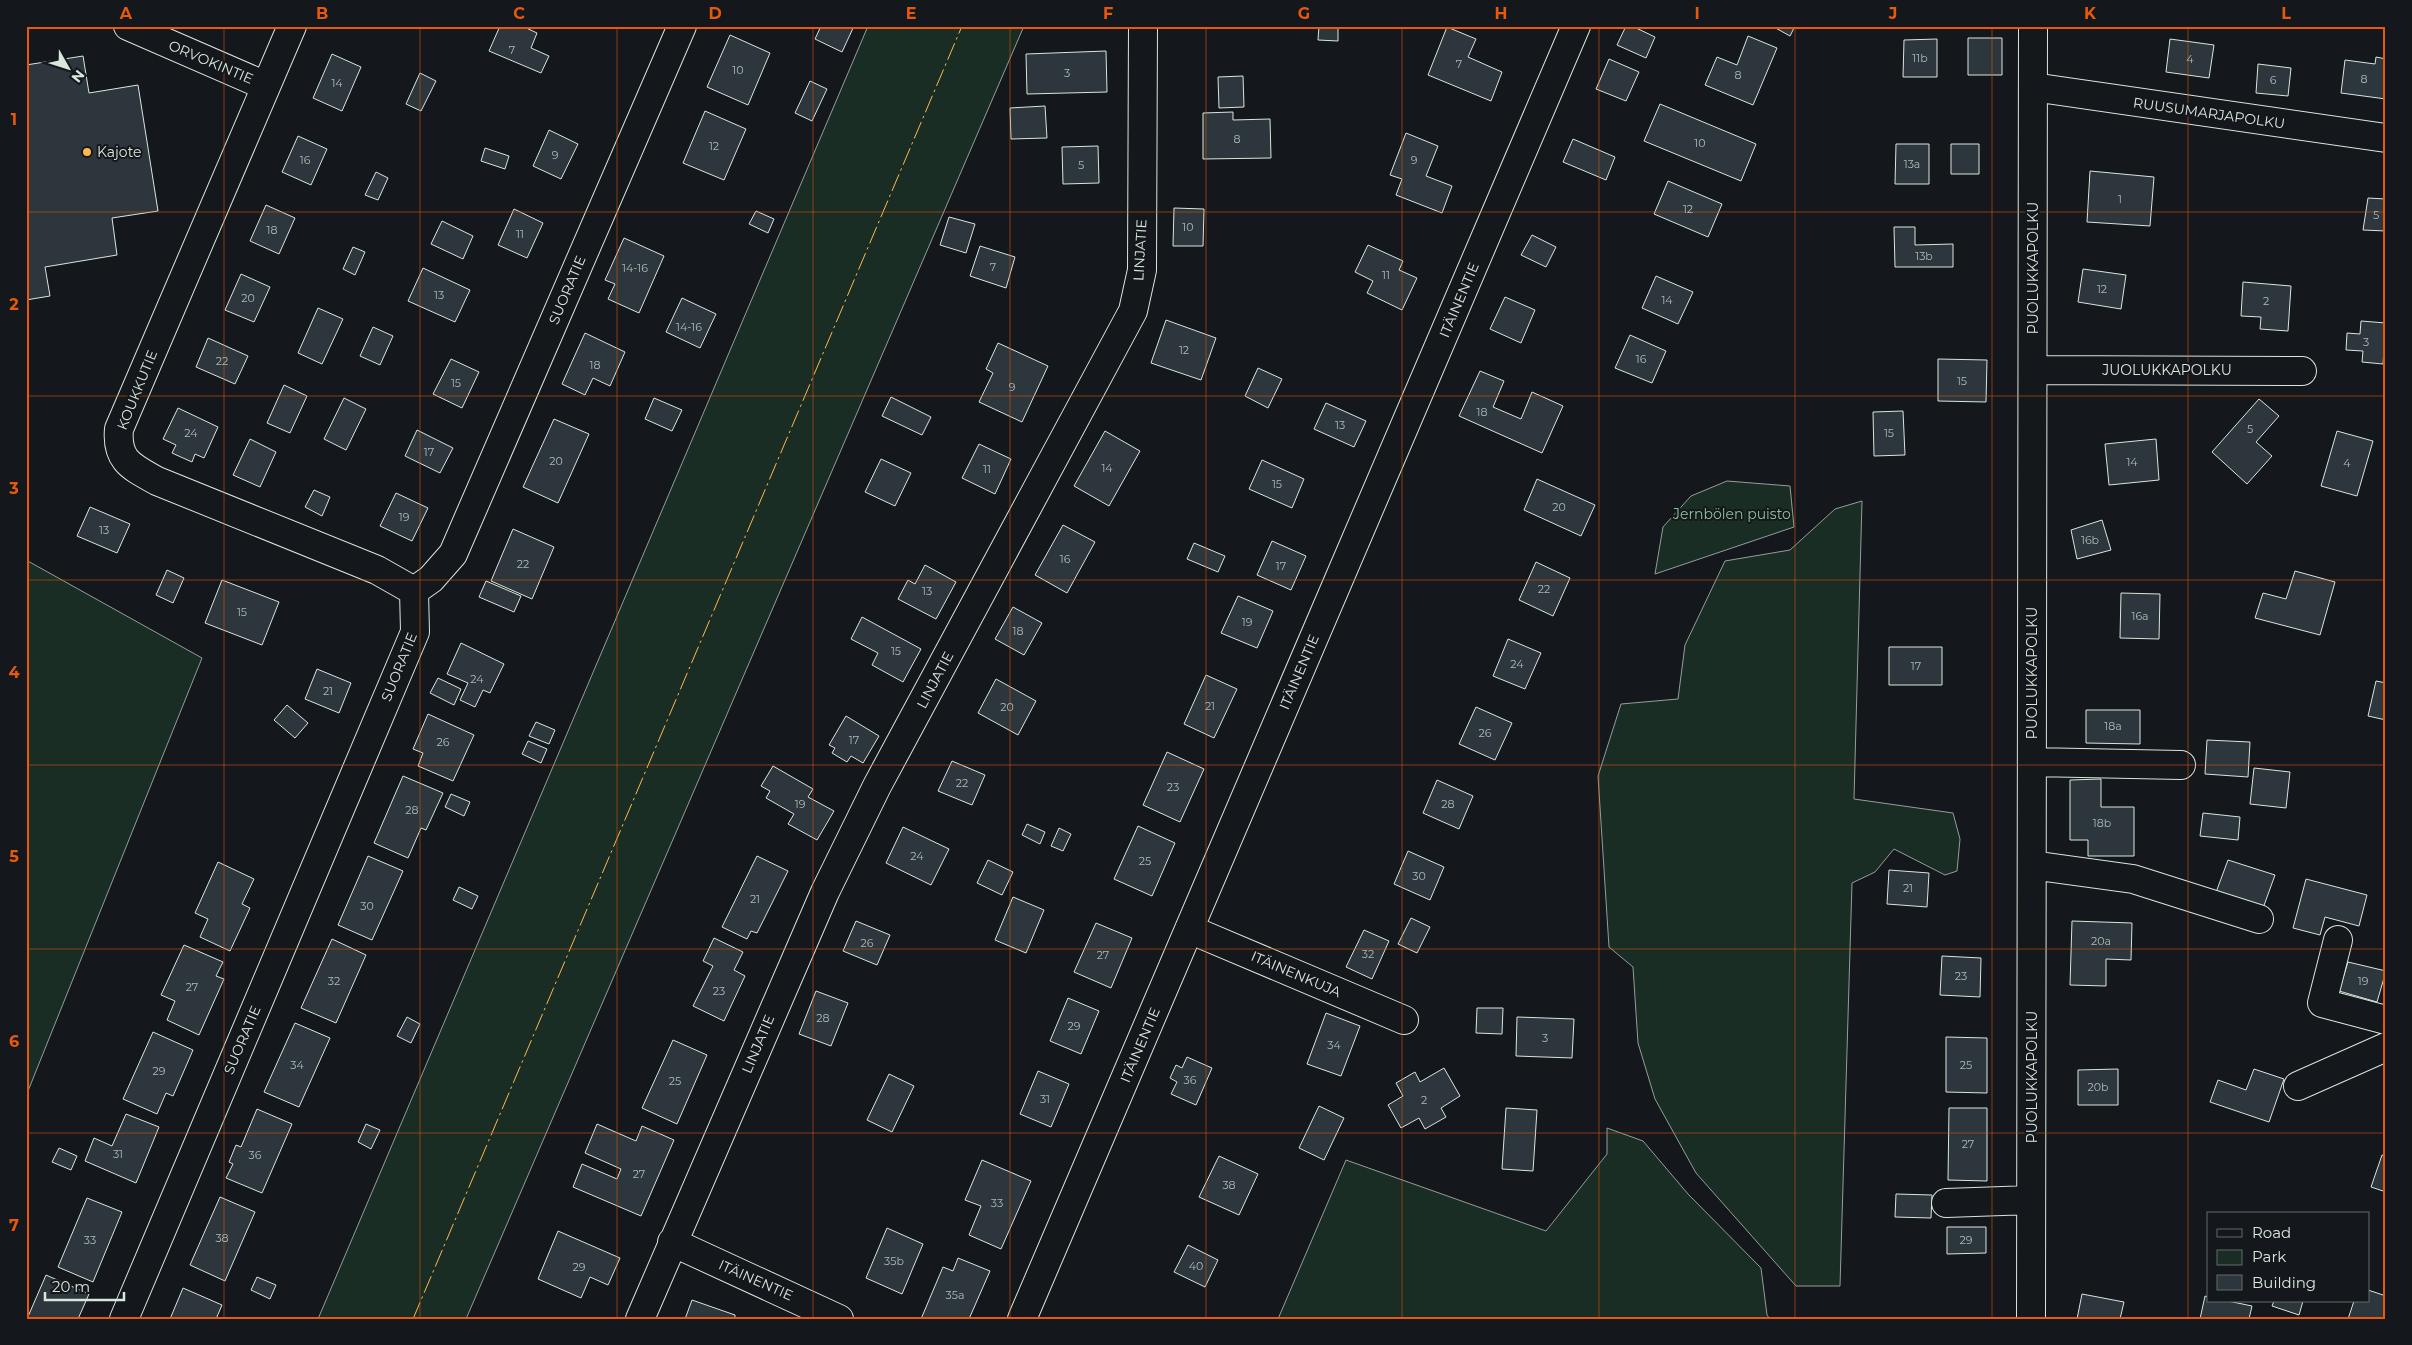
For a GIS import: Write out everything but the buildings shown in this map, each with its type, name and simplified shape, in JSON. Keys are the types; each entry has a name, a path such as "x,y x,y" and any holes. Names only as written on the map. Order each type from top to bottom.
{"street":[{"name":"ORVOKINTIE","path":"128,26 266,86"},
{"name":"KOUKKUTIE","path":"292,26 119,430 118,445 122,457 134,469 157,481 377,570 414,591"},
{"name":"SUORATIE","path":"124,1319 415,632 414,591 431,579 453,554 682,26"},
{"name":"LINJATIE","path":"640,1319 806,934 873,795 1133,311 1142,270 1142,26"},
{"name":"ITÄINENTIE","path":"1022,1319 1576,26"},
{"name":"PUOLUKKAPOLKU","path":"2031,1319 2033,26"},
{"name":"RUUSUMARJAPOLKU","path":"2033,87 2386,138"},
{"name":"JUOLUKKAPOLKU","path":"2033,370 2302,371"},
{"path":"2032,762 2181,765"},
{"path":"2032,865 2133,879 2259,919"},
{"name":"ITÄINENKUJA","path":"1189,929 1404,1020"},
{"path":"2338,940 2322,1004 2386,1020"},
{"path":"2298,1086 2386,1047"},
{"path":"1946,1203 2032,1200"},
{"name":"ITÄINENTIE","path":"672,1242 839,1319"}],"green space":[{"path":"868,26 1024,26 466,1319 318,1319"},
{"name":"Jernbölen puisto","path":"1727,481 1790,486 1794,527 1655,574 1663,527 1691,496"},
{"path":"1862,501 1854,799 1953,813 1960,839 1957,871 1945,875 1894,849 1875,872 1852,883 1840,1286 1796,1286 1696,1173 1655,1099 1638,1043 1633,967 1609,947 1598,776 1621,704 1678,699 1685,645 1725,561 1790,550 1835,509"},
{"path":"26,560 202,658 26,1096"},
{"path":"1607,1128 1643,1141 1688,1194 1761,1268 1767,1315 1770,1319 1278,1319 1346,1160 1546,1231 1607,1154"}],"power":[{"path":"413,1319 962,26"}],"place":[{"name":"Kajote","path":"87,152"}]}
